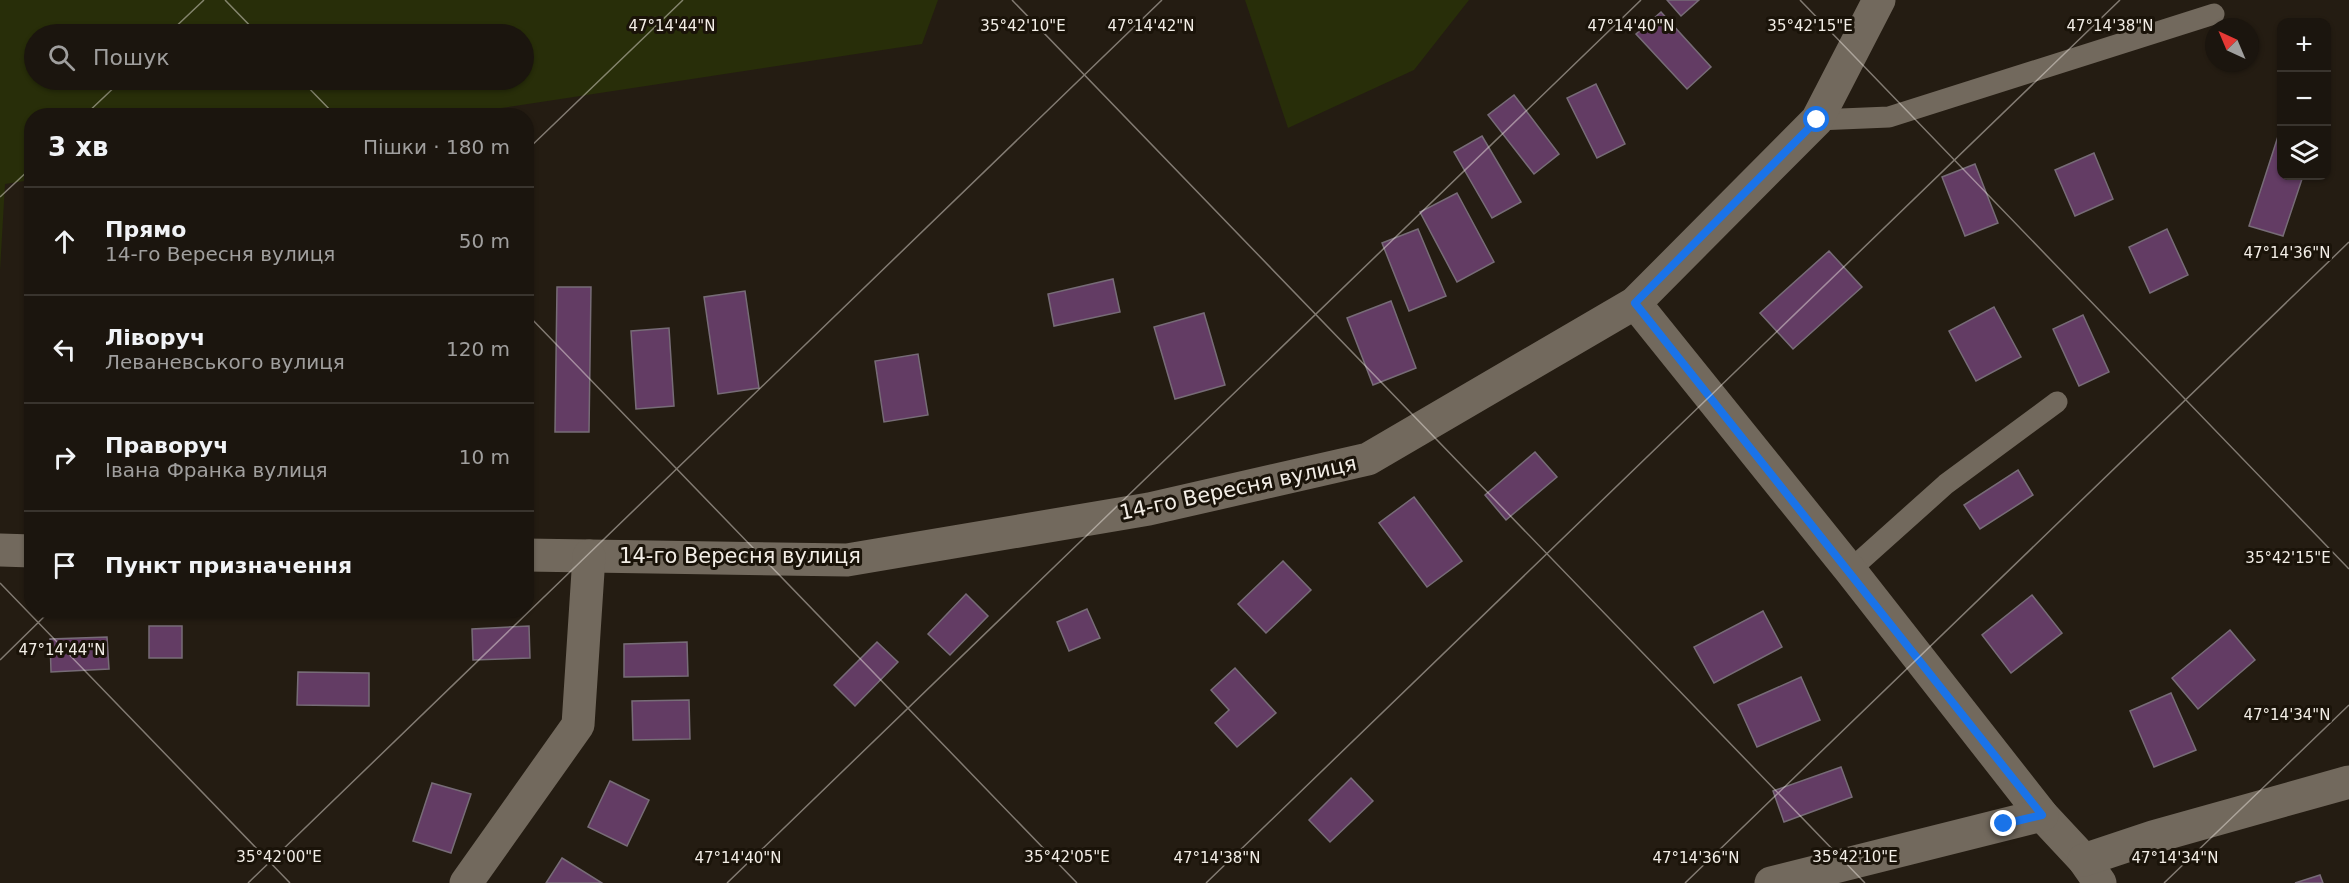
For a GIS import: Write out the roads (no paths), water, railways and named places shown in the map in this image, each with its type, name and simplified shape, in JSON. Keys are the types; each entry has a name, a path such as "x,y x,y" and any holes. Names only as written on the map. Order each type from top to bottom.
{"street":[{"name":"14-го Вересня вулиця","path":"534,555 847,560 1149,509 1368,459 1635,303 1817,120 1879,0"},
{"path":"1635,303 1850,570 2042,815 2092,872 2153,837 2349,782"},
{"path":"0,550 24,551"},
{"name":"14-го Вересня вулиця","path":"466,883 578,725 589,556"},
{"path":"1771,883 2042,815"}],"lane":[{"path":"1817,120 1889,117 2214,14"},
{"path":"1850,570 1946,484 2057,402"}]}
